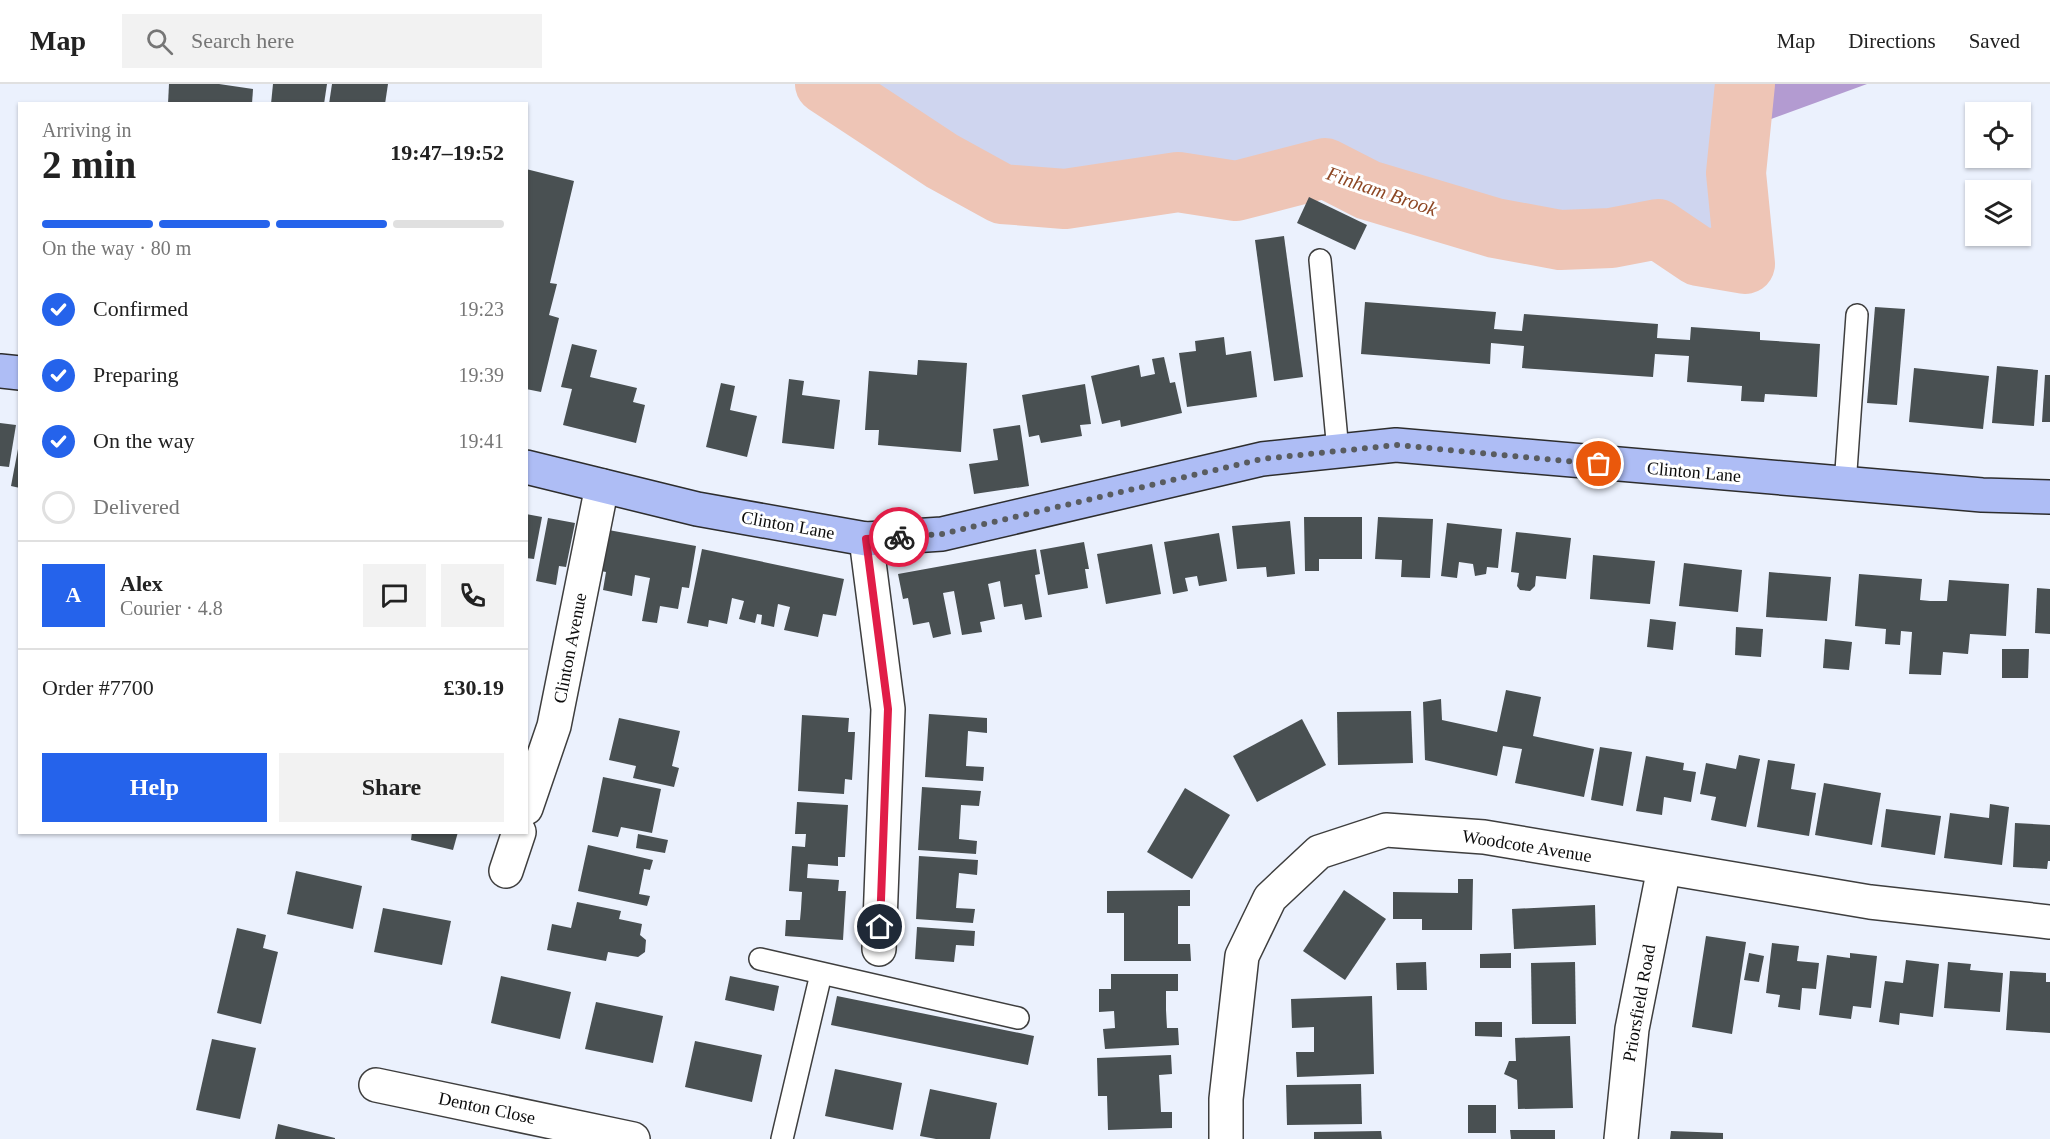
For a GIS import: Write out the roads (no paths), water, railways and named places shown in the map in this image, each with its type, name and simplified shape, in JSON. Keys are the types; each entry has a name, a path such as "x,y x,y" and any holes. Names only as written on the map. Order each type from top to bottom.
{"main road":[{"path":"0,371 18,373"},
{"name":"Clinton Lane","path":"528,468 697,509 866,539 942,534 1262,459 1396,445 1982,495 2050,497"}],"street":[{"name":"Clinton Avenue","path":"528,802 554,726 602,486"},
{"path":"866,539 888,709 879,949"},
{"name":"Woodcote Avenue","path":"1226,1139 1226,1099 1242,956 1270,898 1319,852 1386,830 1484,837 1870,902 2050,921"},
{"path":"506,871 518,834"},
{"name":"Priorsfield Road","path":"1622,1139 1632,1029 1664,868"},
{"name":"Denton Close","path":"376,1085 633,1139"}],"lane":[{"path":"1320,260 1338,451"},
{"path":"1845,484 1857,315"},
{"path":"760,959 1018,1018"},
{"path":"782,1139 821,974"}],"waterway":[{"name":"Finham Brook","path":"825,84 942,161 1002,194 1065,199 1178,182 1236,191 1325,168 1368,190 1495,228 1560,240 1611,238 1658,229 1698,256 1745,264 1736,173 1745,84"}]}
